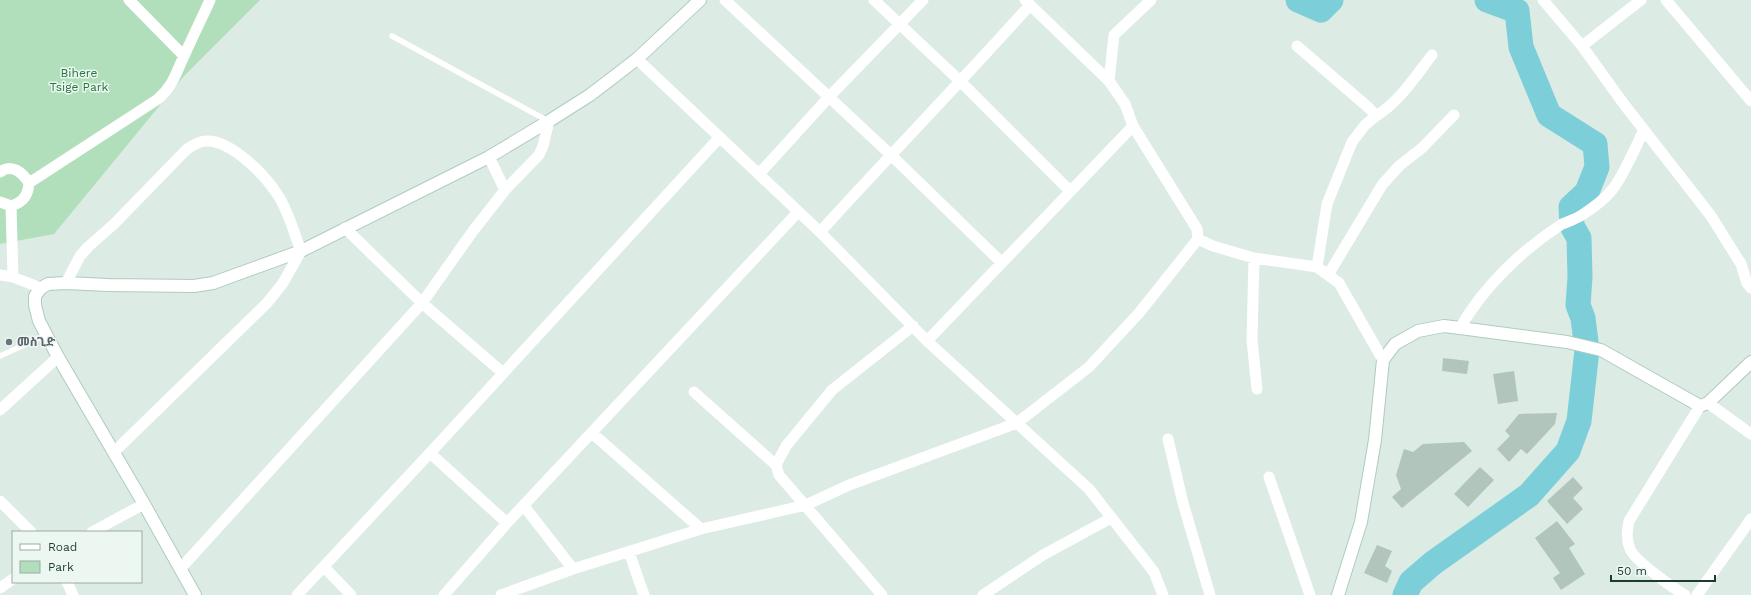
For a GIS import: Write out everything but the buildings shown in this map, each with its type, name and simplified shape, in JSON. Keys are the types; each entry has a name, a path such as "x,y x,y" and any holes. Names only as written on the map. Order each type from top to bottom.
{"main road":[{"path":"195,595 181,568 46,335 39,321 35,305 35,296 41,288 48,284 66,283 194,286 213,283 300,251 489,157 549,121 590,95 637,59 700,0"},
{"path":"1338,595 1361,522 1376,440 1383,360 1395,344 1418,331 1444,326 1567,342 1601,350 1704,404 1751,362"}],"street":[{"path":"129,0 184,56"},
{"path":"29,183 158,99 173,84 184,56 210,0"},
{"path":"725,0 891,155 1001,262"},
{"path":"874,0 961,82 1070,191"},
{"path":"759,174 829,97 923,0"},
{"path":"1109,81 1114,35 1151,0"},
{"path":"1543,0 1582,46 1601,75 1711,216 1741,264 1747,283 1751,288"},
{"path":"1582,46 1641,0"},
{"path":"1666,0 1751,101"},
{"path":"501,595 573,568 630,552 701,529 806,506 849,485 1017,423 1090,366 1139,313 1198,239 1197,229 1133,126 1125,104 1109,81 1027,2 961,82 820,232"},
{"path":"1297,46 1369,108 1376,116"},
{"path":"1316,267 1327,204 1352,142 1365,125 1388,108 1409,86 1432,55"},
{"path":"637,59 820,232 927,341 1089,489 1154,572 1163,595"},
{"path":"1328,275 1382,185 1399,166 1422,148 1454,115"},
{"path":"181,568 422,303 505,190 539,156 549,121"},
{"path":"927,341 1001,262 1133,126"},
{"path":"1460,328 1470,311 1484,293 1517,258 1563,224 1582,215 1601,201 1614,188 1644,130"},
{"path":"297,595 430,453 719,138"},
{"path":"66,283 80,256 88,247 114,224 187,149 206,141 216,142 229,148 257,169 279,196 286,209 300,251 283,283 267,303 114,452"},
{"path":"489,157 505,190"},
{"path":"0,202 11,206 19,203 28,191 29,183 20,171 13,168 1,167"},
{"path":"11,206 12,277"},
{"path":"444,595 507,523 798,212"},
{"path":"345,228 422,303 503,373"},
{"path":"1198,239 1213,246 1254,258 1316,267 1339,283 1383,360"},
{"path":"1254,258 1252,340 1257,389"},
{"path":"0,276 12,277 41,288"},
{"path":"776,465 786,446 832,390 913,326"},
{"path":"0,410 58,357"},
{"path":"694,392 776,465 779,474 882,595"},
{"path":"1685,595 1661,580 1630,550 1626,536 1629,521 1704,404 1751,434"},
{"path":"592,433 701,529"},
{"path":"1168,439 1183,503 1210,595"},
{"path":"430,453 507,523"},
{"path":"1269,476 1310,595"},
{"path":"0,501 30,531"},
{"path":"94,531 144,504"},
{"path":"524,506 573,568"},
{"path":"983,595 1043,555 1111,518"},
{"path":"1697,595 1751,519"},
{"path":"630,552 644,595"},
{"path":"324,566 351,595"},
{"path":"0,588 12,580"},
{"path":"67,583 73,595"}],"lane":[{"path":"392,36 549,121"},
{"path":"0,356 46,335"}],"green space":[{"name":"Bihere Tsige Park","path":"0,0 260,0 184,76 54,234 0,244"}],"waterway":[{"path":"1298,0 1321,10 1331,0"},
{"path":"1405,595 1411,582 1433,563 1529,495 1568,451 1579,421 1587,350 1583,318 1578,305 1580,277 1579,238 1572,226 1571,207 1587,192 1597,167 1595,144 1549,115 1521,47 1517,11 1487,0"}],"place":[{"name":"መስጊድ","path":"9,342"}]}
